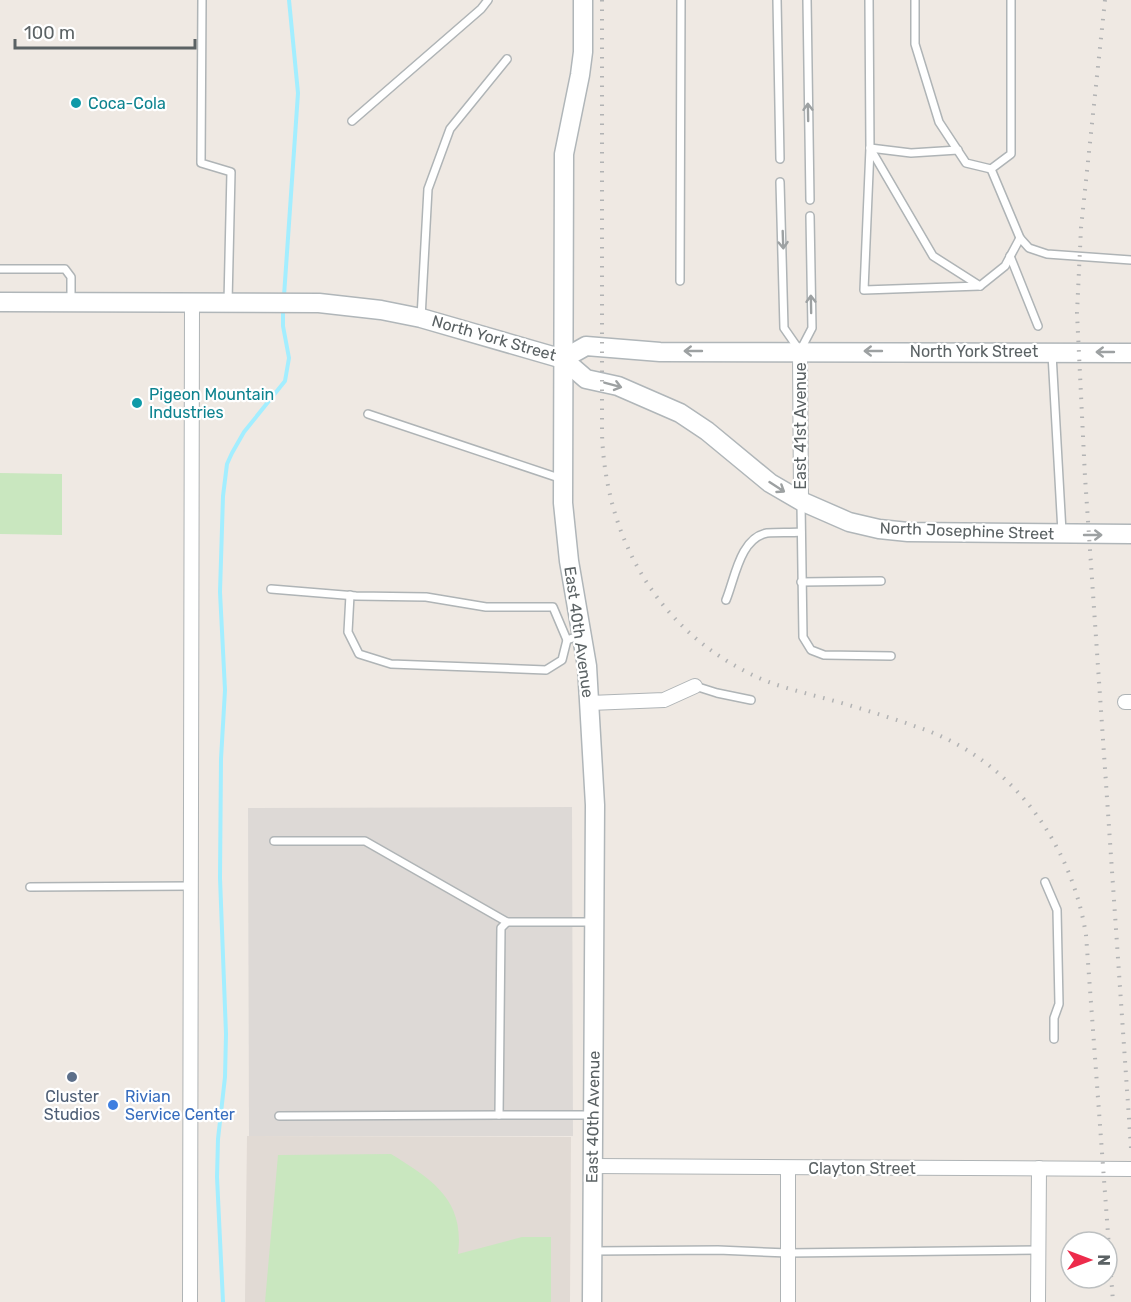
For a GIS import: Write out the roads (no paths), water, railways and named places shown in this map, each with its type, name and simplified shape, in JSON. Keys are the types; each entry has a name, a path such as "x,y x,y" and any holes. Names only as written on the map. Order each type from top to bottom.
{"main road":[{"name":"East 40th Avenue","path":"584,0 583,52 564,154 563,479 575,637 590,703 595,805 592,1302"},
{"name":"North York Street","path":"0,302 319,303 381,310 421,318 563,359 586,346 660,352 1131,352"},
{"name":"North Josephine Street","path":"563,359 586,379 618,386 680,413 770,483 801,501 849,522 888,531 1062,535 1131,534"}],"street":[{"path":"189,1302 192,303"},
{"name":"East 41st Avenue","path":"800,351 801,501"},
{"path":"590,703 664,700 696,687"},
{"name":"Clayton Street","path":"593,1166 1131,1169"},
{"path":"788,1168 788,1302"},
{"path":"1038,1302 1039,1168"}],"lane":[{"path":"202,0 201,163 231,172 228,303"},
{"path":"352,120 430,55 488,0"},
{"path":"680,281 681,0"},
{"path":"777,0 780,159"},
{"path":"807,0 810,200"},
{"path":"869,0 870,148 864,290 980,285 1005,266 1020,238"},
{"path":"915,0 915,44 939,122 966,163 992,169"},
{"path":"992,169 1011,154 1011,0"},
{"path":"421,318 428,189 450,129 507,59"},
{"path":"870,148 911,153 958,150"},
{"path":"870,148 933,256 980,285"},
{"path":"992,169 1020,238 1029,248 1047,254 1131,260"},
{"path":"780,182 784,328 800,351 812,328 810,216"},
{"path":"1010,256 1038,326"},
{"path":"0,269 65,269 71,277 71,303"},
{"path":"1052,352 1062,535"},
{"path":"368,414 563,479"},
{"path":"801,501 802,637 810,650 824,655 891,656"},
{"path":"726,600 746,546 754,538 765,533 801,532"},
{"path":"801,582 881,581"},
{"path":"271,589 350,595 426,597 486,607 553,607 575,637 562,660 546,670 391,664 359,654 348,632 350,595"},
{"path":"696,687 751,700"},
{"path":"274,841 365,841 507,922 595,922"},
{"path":"1045,882 1057,910 1059,1004 1054,1018 1054,1039"},
{"path":"30,887 190,886"},
{"path":"499,1115 501,928 507,922"},
{"path":"279,1116 594,1115"},
{"path":"592,1251 718,1250 788,1253 1038,1250"}],"waterway":[{"path":"284,296 298,93 289,0"},
{"path":"223,1302 217,1177 226,1034 220,878 221,759 225,690 220,592 223,496 227,464 232,453 244,432 285,381 289,358 283,326 283,307"}],"railway":[{"path":"602,0 602,434 606,474 615,513 628,549 647,583 670,613 697,640 730,663 774,684 903,722 958,745 986,763 1012,786 1034,811 1052,839 1067,870 1079,902 1086,935 1113,1302"},
{"path":"1105,0 1081,228 1077,313 1085,477 1131,1148"}],"place":[{"name":"Coca-Cola","path":"76,103"},
{"name":"Pigeon Mountain Industries","path":"137,403"},
{"name":"Cluster Studios","path":"72,1077"},
{"name":"Rivian Service Center","path":"113,1105"}]}
